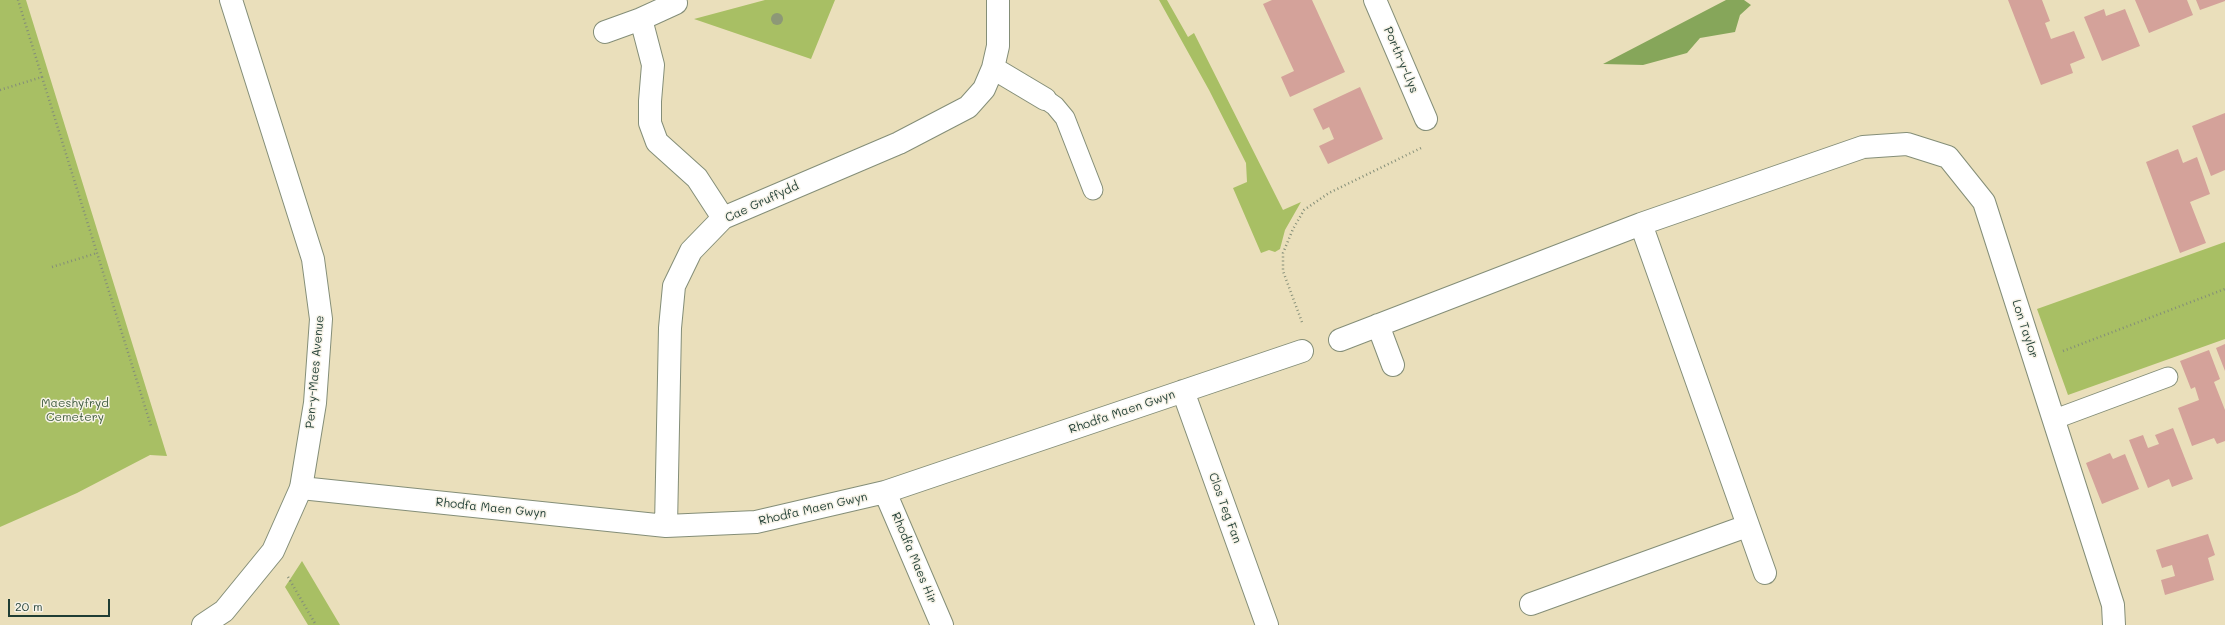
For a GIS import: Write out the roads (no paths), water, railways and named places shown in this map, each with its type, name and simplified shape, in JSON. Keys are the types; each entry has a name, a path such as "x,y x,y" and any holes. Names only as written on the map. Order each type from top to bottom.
{"street":[{"name":"Pen-y-Maes Avenue","path":"203,625 224,611 273,551 302,488 315,403 321,319 313,259 231,0"},
{"name":"Cae Gruffydd","path":"666,526 670,328 674,286 692,251 723,218 899,143 968,107 984,89 993,68 998,46 998,0"},
{"name":"Porth-y-Llys","path":"1375,0 1426,119"},
{"path":"605,32 641,19 682,1"},
{"path":"641,19 653,65 650,123 657,142 697,178 723,218"},
{"path":"993,68 1045,99"},
{"name":"Lon Taylor","path":"1340,340 1641,224 1863,147 1907,144 1948,157 1984,202 2035,362 2055,419 2113,605 2114,625"},
{"path":"1641,224 1764,573"},
{"path":"1378,325 1393,365"},
{"name":"Rhodfa Maen Gwyn","path":"302,488 666,526 756,522 885,492 1302,351"},
{"name":"Clos Teg Fan","path":"1183,391 1267,625"},
{"name":"Rhodfa Maes Hir","path":"885,492 942,625"},
{"path":"1531,604 1747,526"}],"lane":[{"path":"1045,99 1055,106 1065,118 1093,190"},
{"path":"2055,419 2168,377"}],"park label":[{"name":"Maeshyfryd Cemetery","path":"75,410"}]}
